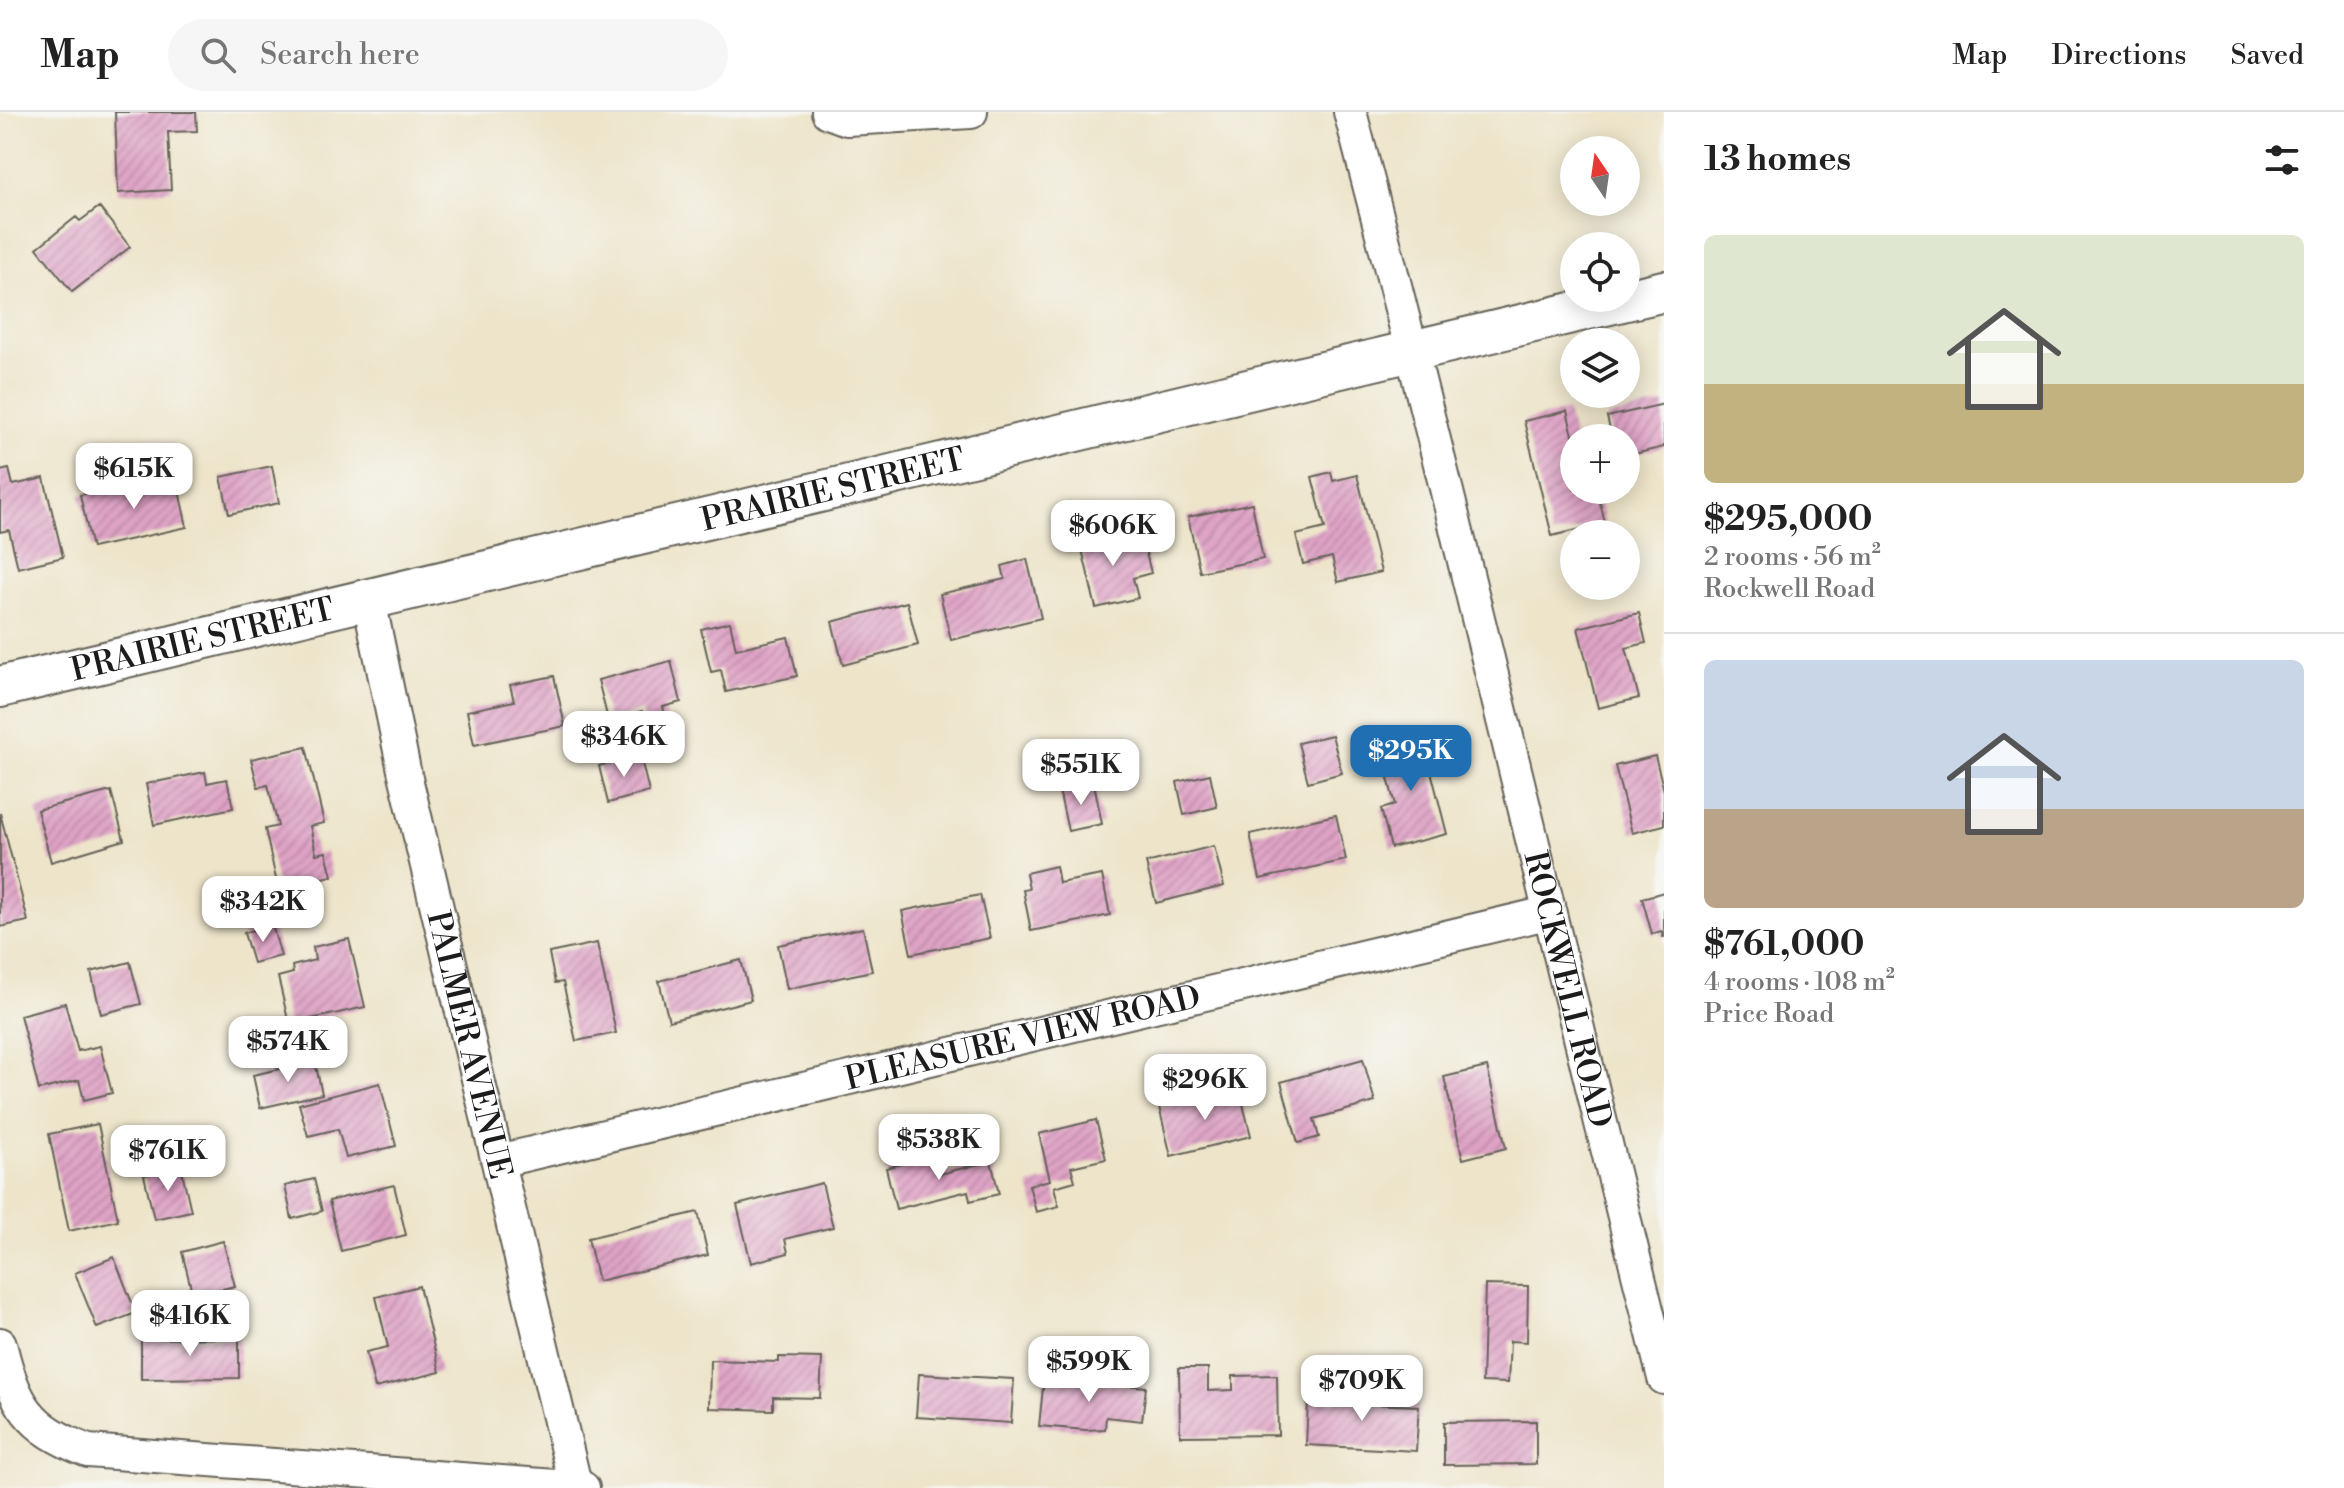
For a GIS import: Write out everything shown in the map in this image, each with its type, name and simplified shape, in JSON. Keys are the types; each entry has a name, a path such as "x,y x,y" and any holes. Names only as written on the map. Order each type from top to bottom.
{"street":[{"path":"828,112 847,119 971,112"},
{"name":"ROCKWELL ROAD","path":"1350,112 1413,351 1547,913 1664,1378"},
{"name":"PRAIRIE STREET","path":"0,687 1664,291"},
{"name":"PALMER AVENUE","path":"369,600 404,770 576,1488"},
{"name":"PLEASURE VIEW ROAD","path":"499,1161 1547,913"},
{"path":"0,1344 12,1388 22,1409 40,1428 88,1451 583,1488"}],"building":[{"path":"115,112 196,112 197,131 168,132 171,190 118,193"},
{"path":"99,207 130,247 72,292 37,248 76,217 80,221"},
{"path":"1664,404 1664,447 1640,453 1640,424 1609,424 1607,417"},
{"path":"1567,411 1570,424 1560,424 1560,504 1600,504 1604,520 1560,520 1560,534 1552,536 1524,421"},
{"path":"272,466 279,503 229,514 221,477"},
{"path":"9,469 13,485 44,478 63,557 18,568 9,530 0,532 0,471"},
{"path":"1331,472 1333,481 1357,475 1381,572 1338,582 1332,557 1303,564 1296,535 1325,528 1312,477"},
{"path":"175,473 187,527 92,548 80,495"},
{"path":"1252,503 1263,559 1200,572 1188,517"},
{"path":"1120,531 1124,550 1144,545 1151,573 1133,578 1138,598 1096,608 1080,541"},
{"path":"1027,559 1041,618 951,640 940,594 1005,579 1002,566"},
{"path":"907,602 918,645 843,665 832,622"},
{"path":"1639,613 1646,643 1626,648 1639,698 1598,708 1578,628"},
{"path":"730,622 736,649 788,637 797,676 726,692 721,670 711,672 701,629"},
{"path":"671,661 681,702 663,707 666,719 645,724 642,711 608,720 598,680"},
{"path":"554,676 565,726 474,745 467,711 514,701 510,685"},
{"path":"1421,732 1447,834 1391,848 1381,809 1395,805 1379,743"},
{"path":"1332,735 1342,773 1308,782 1298,743"},
{"path":"306,747 324,823 310,826 316,854 326,852 332,876 278,888 265,829 278,826 268,785 258,787 251,759"},
{"path":"640,755 649,792 608,803 599,766"},
{"path":"1655,756 1664,791 1664,825 1632,833 1615,766"},
{"path":"205,772 207,783 227,779 233,808 154,825 146,784"},
{"path":"1210,774 1217,807 1184,815 1177,782"},
{"path":"1094,783 1102,824 1068,831 1059,790"},
{"path":"111,791 124,840 51,862 37,810"},
{"path":"0,813 28,921 0,927"},
{"path":"1336,815 1346,860 1260,879 1250,834"},
{"path":"1214,846 1224,886 1156,903 1146,863"},
{"path":"1056,866 1059,883 1102,875 1110,915 1031,931 1023,890 1029,889 1026,873"},
{"path":"1664,892 1663,937 1661,931 1652,934 1642,898"},
{"path":"980,895 990,938 911,954 902,911"},
{"path":"272,925 281,956 253,963 244,933"},
{"path":"863,928 872,971 787,989 778,945"},
{"path":"349,939 365,1007 289,1024 278,977 293,973 292,966 315,960 313,947"},
{"path":"597,943 616,1033 576,1041 563,982 555,983 549,953"},
{"path":"741,960 751,1000 669,1021 659,981"},
{"path":"130,962 141,1004 101,1014 91,972"},
{"path":"65,1003 78,1051 100,1046 112,1093 84,1100 79,1080 39,1090 20,1015"},
{"path":"1363,1059 1375,1102 1314,1119 1319,1137 1298,1143 1281,1082"},
{"path":"315,1061 322,1094 260,1108 253,1075"},
{"path":"1487,1067 1506,1148 1463,1159 1444,1077"},
{"path":"380,1083 396,1146 346,1158 338,1129 308,1136 299,1104"},
{"path":"1239,1088 1251,1136 1171,1156 1159,1107"},
{"path":"1096,1120 1106,1159 1071,1167 1075,1181 1054,1187 1059,1206 1036,1212 1029,1185 1050,1180 1039,1134"},
{"path":"98,1124 118,1220 69,1231 49,1134"},
{"path":"936,1155 940,1174 991,1161 999,1194 970,1201 968,1191 896,1209 886,1168"},
{"path":"181,1167 191,1211 154,1219 144,1175"},
{"path":"314,1179 322,1211 292,1219 285,1186"},
{"path":"822,1183 833,1227 785,1239 788,1253 751,1263 737,1205"},
{"path":"394,1185 406,1235 341,1251 329,1201"},
{"path":"698,1212 708,1255 598,1281 588,1238"},
{"path":"223,1241 235,1286 193,1296 182,1252"},
{"path":"114,1257 136,1313 97,1328 75,1273"},
{"path":"1485,1285 1528,1286 1527,1342 1510,1341 1508,1383 1482,1382"},
{"path":"419,1286 440,1372 375,1388 366,1352 388,1347 376,1297"},
{"path":"239,1338 239,1378 141,1379 141,1339"},
{"path":"779,1357 822,1358 820,1398 773,1397 773,1410 709,1408 710,1360 779,1362"},
{"path":"1179,1368 1208,1368 1208,1391 1233,1390 1233,1376 1277,1375 1278,1435 1180,1436"},
{"path":"919,1374 1014,1379 1011,1423 916,1417"},
{"path":"1044,1378 1146,1387 1142,1421 1106,1417 1105,1429 1086,1430 1039,1426"},
{"path":"1337,1388 1371,1390 1370,1404 1419,1406 1416,1451 1306,1445 1308,1401 1336,1402"},
{"path":"1536,1421 1536,1464 1444,1465 1444,1422"}]}
